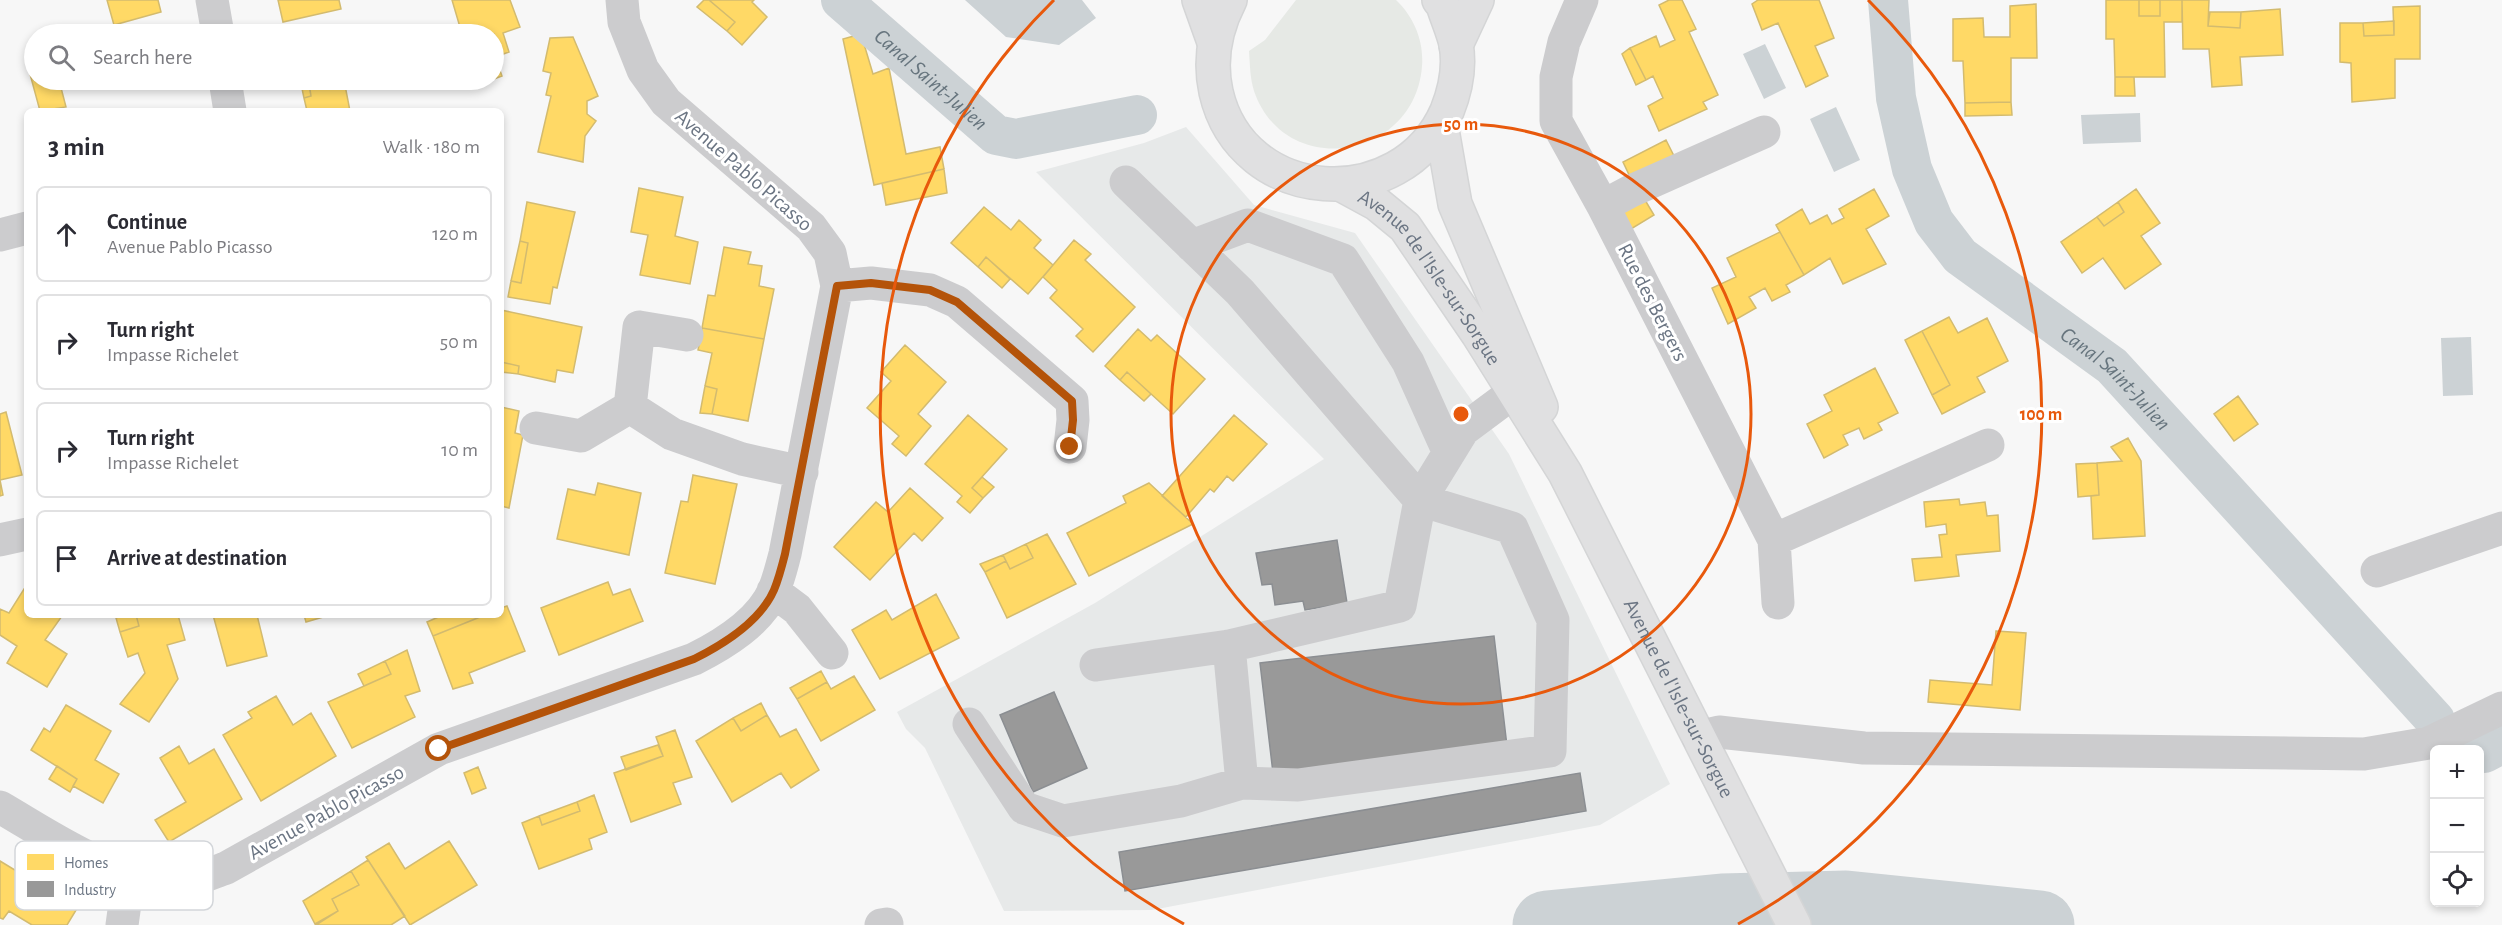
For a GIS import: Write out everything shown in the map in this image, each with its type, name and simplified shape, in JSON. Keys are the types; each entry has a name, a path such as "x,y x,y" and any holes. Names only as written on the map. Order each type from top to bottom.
{"main road":[{"path":"1199,0 1214,42"},
{"path":"1230,0 1214,42 1212,74 1219,105 1234,133 1255,156 1281,173 1311,184 1342,185 1372,180 1399,167 1423,148 1441,124 1457,73 1456,45 1443,5 1439,0"},
{"path":"1456,45 1477,0"},
{"name":"Avenue de l'Isle-sur-Sorgue","path":"1441,124 1455,204 1533,384 1565,473"},
{"name":"Avenue de l'Isle-sur-Sorgue","path":"1342,185 1377,204 1405,227 1565,473 1794,925"}],"street":[{"path":"212,0 216,24"},
{"name":"Avenue Pablo Picasso","path":"213,872 226,868 439,749 694,659 727,642 752,619 773,591 785,554 837,286 830,253 811,227 666,102 643,70 624,22 622,0"},
{"name":"Rue des Bergers","path":"1582,0 1564,42 1556,77 1556,121 1603,206 1774,540 1778,603"},
{"path":"227,90 230,108"},
{"path":"1603,206 1630,191 1764,132"},
{"path":"969,724 1024,808 1063,821 1181,801 1242,783 1298,785 1550,751 1553,620 1512,528 1420,500 1240,292 1126,182"},
{"path":"1192,246 1248,225 1342,260 1408,362 1449,453"},
{"path":"0,235 24,229"},
{"path":"837,286 871,283 930,290 957,302 1072,401 1073,420 1070,447"},
{"path":"630,407 639,327 687,335"},
{"path":"1096,665 1229,646 1400,606 1420,500 1463,430 1514,392"},
{"path":"630,407 672,434 742,459 802,472"},
{"path":"536,428 581,436 630,407"},
{"path":"1774,540 1988,445"},
{"path":"2377,571 2502,528"},
{"path":"0,540 24,535"},
{"path":"773,591 796,609 832,653"},
{"path":"1229,646 1242,783"},
{"path":"1703,747 1719,732 1864,748 2364,754 2429,743 2502,708"},
{"name":"Avenue Pablo Picasso","path":"0,807 58,841"},
{"path":"122,925 124,910"}],"shaded area":[{"path":"965,0 1082,0 1096,18 1059,45 1006,37"},
{"path":"1296,0 1396,0 1413,22 1422,57 1414,98 1397,122 1374,139 1347,148 1319,147 1292,138 1270,120 1254,91 1249,51 1265,40"},
{"path":"1765,44 1786,88 1764,99 1743,54"},
{"path":"1836,107 1860,160 1834,172 1810,119"},
{"path":"2140,113 2141,142 2083,144 2081,115"},
{"path":"1186,127 1254,205 1355,233 1509,454 1670,784 1600,825 1152,910 1004,911 925,748 906,729 897,712 1095,603 1324,459 1036,172 1144,143"},
{"path":"2471,337 2473,395 2443,396 2441,338"}],"building: Homes":[{"path":"107,0 158,0 161,12 114,24"},
{"path":"278,0 339,0 341,9 283,22"},
{"path":"452,0 510,0 520,27 504,33 504,24 459,24"},
{"path":"704,0 709,0 735,22 727,31 697,7"},
{"path":"709,0 754,0 752,2 767,17 742,45 727,31 735,22"},
{"path":"1669,0 1682,0 1696,29 1689,32 1718,95 1703,102 1707,109 1659,131 1648,106 1663,98 1653,76 1646,80 1630,48 1656,36 1660,47 1675,40 1659,5"},
{"path":"1758,0 1819,0 1834,38 1815,46 1828,76 1806,87 1778,23 1762,30 1752,4"},
{"path":"2106,0 2139,0 2139,16 2160,16 2160,0 2182,0 2182,22 2164,22 2165,77 2115,77 2114,39 2106,39"},
{"path":"2139,0 2160,0 2160,16 2139,16"},
{"path":"2182,0 2209,0 2208,26 2240,28 2241,12 2280,9 2283,55 2240,57 2242,85 2212,87 2209,49 2183,49"},
{"path":"2036,4 2037,58 2011,58 2011,102 1965,103 1963,61 1953,61 1953,19 1983,18 1984,37 2010,37 2010,6"},
{"path":"2420,6 2420,59 2395,59 2395,98 2352,102 2351,63 2340,62 2340,23 2363,23 2364,36 2394,35 2393,7"},
{"path":"2210,12 2241,12 2240,28 2208,26"},
{"path":"2394,21 2394,35 2364,36 2363,23"},
{"path":"861,34 873,74 889,68 906,154 940,147 944,169 874,185 843,39"},
{"path":"504,36 509,52 504,54"},
{"path":"573,37 598,96 587,101 587,114 596,121 585,136 583,162 538,152 551,96 546,95 551,73 543,71 550,38"},
{"path":"1630,48 1646,80 1636,85 1622,54"},
{"path":"2115,77 2134,77 2135,96 2115,96"},
{"path":"34,90 62,90 66,107 39,108"},
{"path":"302,90 310,90 311,96 304,98"},
{"path":"310,90 346,90 349,108 306,108 304,98 311,96"},
{"path":"2011,102 2012,115 1965,116 1965,103"},
{"path":"1666,140 1676,160 1632,181 1623,162"},
{"path":"944,169 947,193 886,205 882,183"},
{"path":"639,188 683,197 675,236 698,242 690,284 640,275 648,235 631,232"},
{"path":"1874,189 1889,216 1866,229 1886,264 1843,284 1830,258 1804,275 1776,225 1802,209 1810,224 1827,215 1832,224 1844,218 1839,209"},
{"path":"2136,189 2160,223 2141,236 2161,264 2125,289 2103,258 2082,273 2061,242 2097,217 2104,226 2124,212 2118,202"},
{"path":"1642,195 1654,215 1631,229 1619,208"},
{"path":"527,202 575,212 557,288 553,287 550,304 508,297 511,281 521,283 528,243 520,241"},
{"path":"2118,202 2124,212 2104,226 2097,217"},
{"path":"984,207 1011,230 1019,220 1041,240 1034,248 1053,265 1028,294 986,257 978,267 951,243"},
{"path":"1780,232 1804,275 1786,285 1790,292 1772,301 1765,288 1749,297 1756,308 1728,324 1712,288 1736,277 1727,258"},
{"path":"1074,240 1091,254 1085,260 1135,307 1093,352 1076,336 1083,329 1050,298 1057,290 1043,277"},
{"path":"520,241 528,243 521,283 511,281"},
{"path":"724,247 751,252 748,264 762,266 759,286 774,289 764,339 702,328 708,295 715,296"},
{"path":"986,257 1010,279 1002,288 978,267"},
{"path":"504,311 582,327 573,373 557,370 555,382 518,374 519,366 504,363"},
{"path":"1949,317 1958,333 1987,318 2008,361 1977,377 1985,392 1942,414 1932,395 1950,385 1922,331"},
{"path":"702,328 764,339 748,421 712,414 717,389 705,386 712,353 698,350"},
{"path":"1138,329 1151,341 1157,335 1205,379 1173,414 1127,372 1120,380 1105,366"},
{"path":"1922,331 1950,385 1932,395 1905,340"},
{"path":"905,345 946,382 918,414 931,426 906,456 892,444 899,436 867,408 891,381 881,372"},
{"path":"504,363 519,366 518,374 504,372"},
{"path":"1875,368 1898,413 1878,423 1882,430 1864,439 1859,428 1843,435 1848,445 1824,458 1807,424 1832,411 1824,395"},
{"path":"1127,372 1151,394 1144,401 1120,380"},
{"path":"705,386 717,389 712,414 700,413"},
{"path":"2238,396 2258,424 2234,441 2214,414"},
{"path":"504,408 519,411 515,433 523,435 509,508 504,507"},
{"path":"6,412 22,475 0,480 0,414"},
{"path":"968,415 1007,449 972,488 983,498 970,513 957,502 962,496 925,464"},
{"path":"1234,415 1267,444 1233,481 1227,476 1214,492 1210,489 1186,517 1162,496"},
{"path":"2128,438 2141,461 2145,536 2093,539 2091,496 2099,495 2097,463 2122,461 2111,447"},
{"path":"2097,463 2099,495 2078,497 2076,464"},
{"path":"693,475 737,484 715,584 665,573 681,501 688,502"},
{"path":"982,477 994,487 983,498 972,488"},
{"path":"0,480 3,495 0,496"},
{"path":"598,483 641,493 629,555 557,539 568,489 595,495"},
{"path":"1149,483 1193,524 1089,576 1067,533 1126,503 1123,496"},
{"path":"910,488 943,518 922,541 914,533 870,580 834,547 876,502 888,512"},
{"path":"1959,499 1960,505 1985,502 1987,516 1998,515 2000,551 1956,555 1959,576 1915,581 1912,559 1942,557 1939,535 1947,534 1946,524 1926,527 1924,502"},
{"path":"1047,534 1076,584 1007,618 985,572 1006,561 1010,569 1033,558 1026,544"},
{"path":"1026,544 1033,558 1010,569 1003,555"},
{"path":"1003,555 1006,561 985,572 980,564"},
{"path":"608,582 613,595 630,589 643,621 559,655 541,608"},
{"path":"24,589 24,618 61,618 45,640 67,654 47,687 7,663 17,646 0,635 0,609 9,613"},
{"path":"936,594 959,638 880,679 852,630 886,610 892,620"},
{"path":"507,606 525,651 469,673 473,683 453,689 433,636 478,618 504,618 504,607"},
{"path":"116,618 137,618 139,626 120,632"},
{"path":"137,618 179,618 185,640 167,645 178,679 149,722 120,704 145,673 138,653 128,657 120,632 139,626"},
{"path":"214,618 258,618 267,656 227,666"},
{"path":"305,618 320,618 306,622"},
{"path":"436,618 478,618 433,636 427,622"},
{"path":"1996,631 2026,633 2020,710 1928,702 1930,680 1992,685"},
{"path":"407,650 420,691 405,696 415,717 352,748 328,702 391,674 385,661"},
{"path":"385,661 391,674 364,686 358,674"},
{"path":"821,671 827,682 797,699 790,688"},
{"path":"854,676 875,710 821,741 797,699 827,682 831,689"},
{"path":"276,696 293,725 311,713 336,756 261,801 223,735 252,718 248,712"},
{"path":"761,703 767,715 741,731 733,718"},
{"path":"66,705 111,731 95,760 119,774 103,803 73,786 77,779 31,750 44,728 50,732"},
{"path":"767,715 780,737 796,729 819,770 791,788 781,773 732,802 696,741 733,718 741,731"},
{"path":"675,730 692,777 673,783 681,804 631,822 614,773 663,756 656,737"},
{"path":"658,745 663,756 626,770 621,757"},
{"path":"179,746 189,764 214,749 242,799 168,841 155,820 186,802 160,758"},
{"path":"57,766 77,779 70,792 49,779"},
{"path":"478,767 486,788 472,794 464,773"},
{"path":"594,795 607,832 589,839 592,849 539,869 522,823 539,816 542,825 580,811 577,802"},
{"path":"577,802 580,811 542,825 539,816"},
{"path":"449,841 477,885 410,925 366,857 389,843 405,869"},
{"path":"368,860 405,916 391,925 316,925 338,911 332,899 359,885 351,871"},
{"path":"0,861 15,870 15,910 76,910 67,925 32,925 9,911 3,919 0,918"},
{"path":"351,871 359,885 332,899 338,911 315,924 303,901"}],"building: Industry":[{"path":"1337,540 1347,603 1305,610 1303,601 1275,605 1272,584 1262,585 1256,553"},
{"path":"1494,636 1507,746 1273,773 1260,663"},
{"path":"1054,692 1087,768 1033,792 1000,715"},
{"path":"1580,773 1586,811 1125,891 1119,852"}],"waterway":[{"name":"Canal Saint-Julien","path":"841,0 996,135 1016,139 1137,115"},
{"name":"Canal Saint-Julien","path":"1888,0 1896,98 1912,169 1934,222 1960,256 2112,366 2435,720"},
{"name":"Canal Saint-Julien","path":"2484,753 2502,744"},
{"path":"1547,925 1722,908 1846,905 2040,925"}],"route":[{"path":"439,749 694,659 727,642 752,619 773,591 785,554 837,286 871,283 930,290 957,302 1072,401 1073,420 1070,447"}]}
